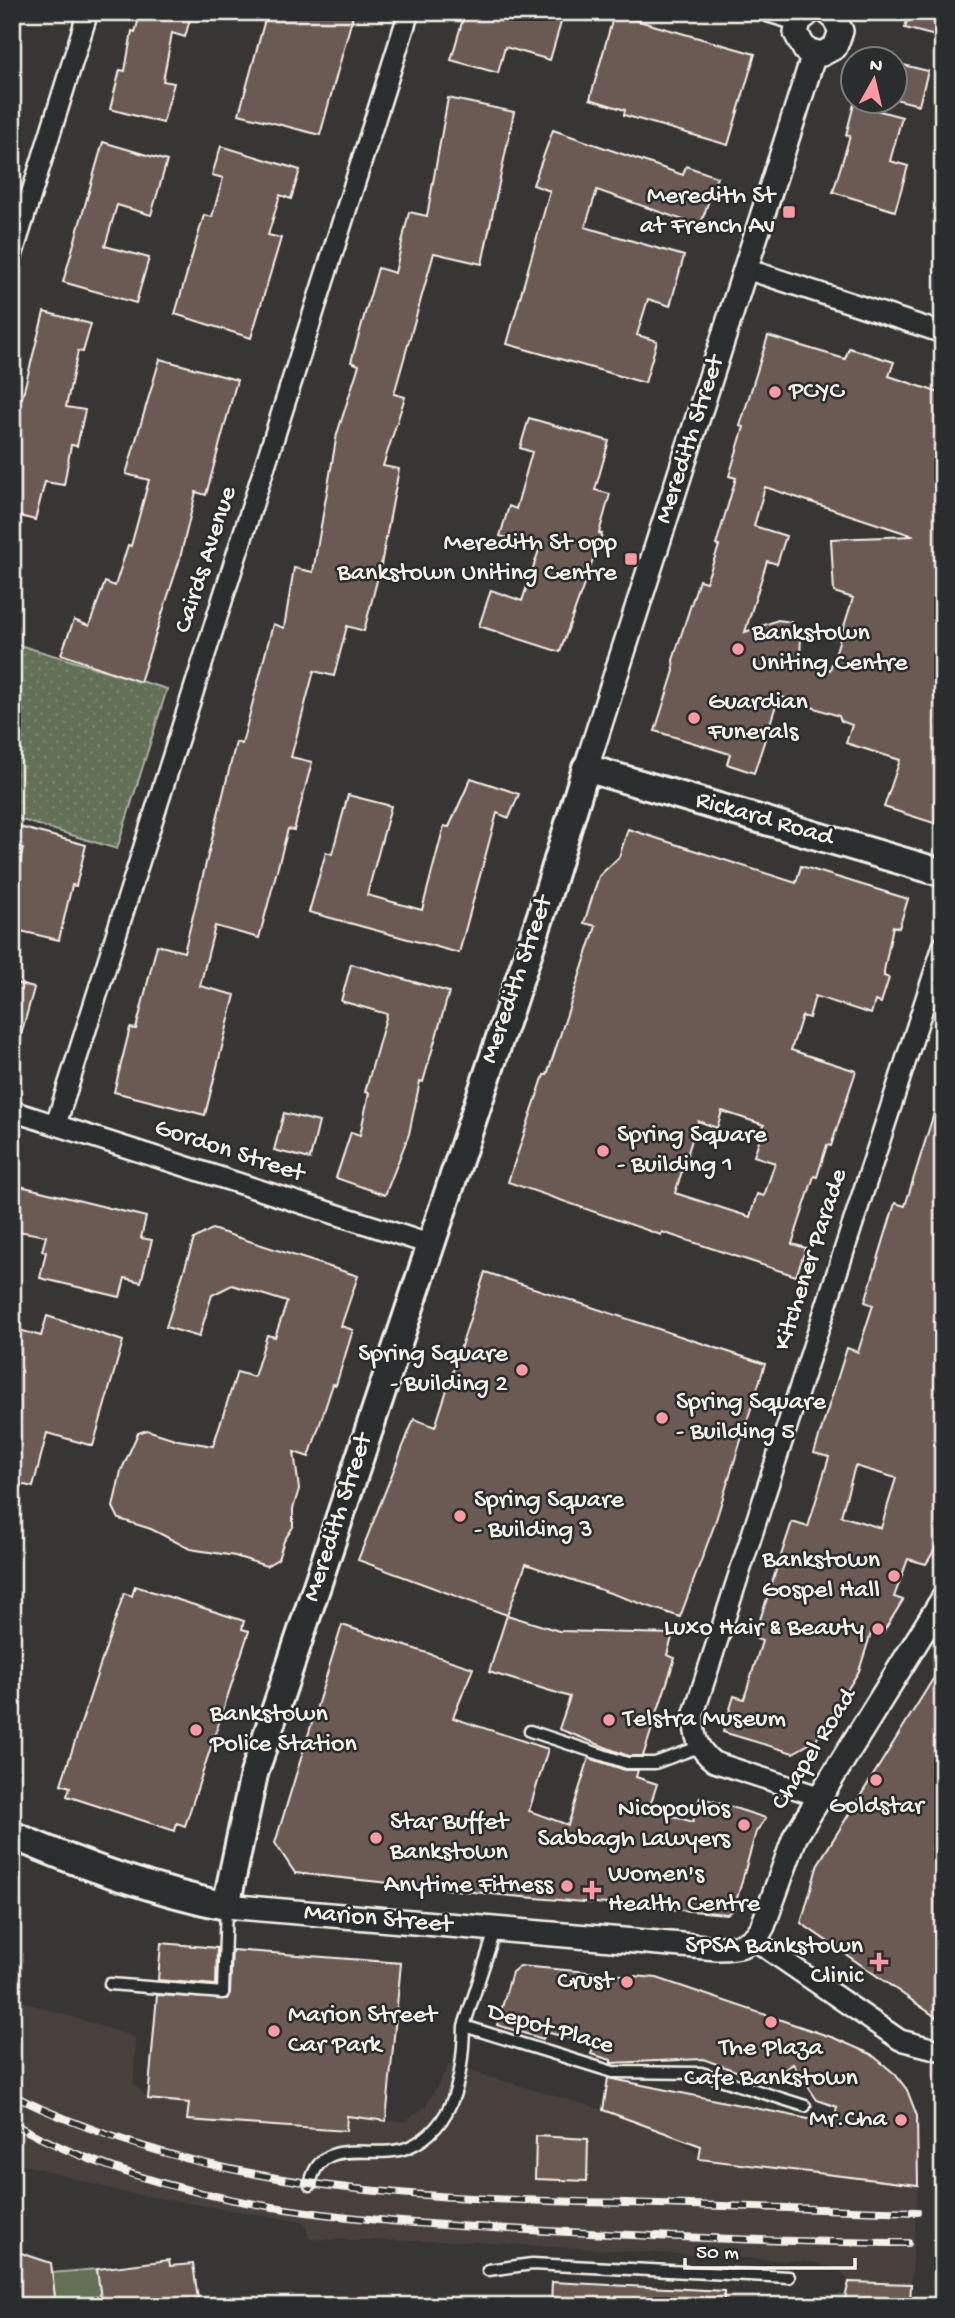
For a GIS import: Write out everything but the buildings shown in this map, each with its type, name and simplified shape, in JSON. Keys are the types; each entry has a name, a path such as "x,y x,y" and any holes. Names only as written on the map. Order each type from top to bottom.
{"main road":[{"name":"Rickard Road","path":"586,768 943,873"},
{"name":"Meredith Street","path":"226,1906 254,1774 543,909 586,768"},
{"name":"Marion Street","path":"12,1835 111,1876 163,1892 226,1906"}],"street":[{"path":"12,256 88,12"},
{"name":"Cairds Avenue","path":"56,1124 409,12"},
{"path":"769,12 805,17 796,33 800,45 814,54 830,52 839,40 838,22 827,12"},
{"name":"Meredith Street","path":"586,768 814,54"},
{"path":"746,269 943,333"},
{"name":"Kitchener Parade","path":"699,1746 693,1726 697,1698 943,946"},
{"name":"Gordon Street","path":"12,1111 429,1244"},
{"name":"Chapel Road","path":"754,1940 766,1918 789,1848 818,1796 943,1599"},
{"path":"699,1746 714,1762 728,1768 818,1796"},
{"name":"Marion Street","path":"226,1906 717,1948 736,1947 754,1940"},
{"path":"754,1940 900,2040 943,2051"}],"lane":[{"path":"530,1731 627,1763 655,1763 699,1746"},
{"path":"110,1984 223,1993 226,1906"},
{"name":"Depot Place","path":"496,1930 464,2026 612,2072 701,2074 805,2106"},
{"path":"310,2185 313,2169 319,2160 332,2154 409,2147 432,2129 450,2108 459,2083 464,2026"},
{"path":"488,2270 532,2264 789,2277"}],"shaded area":[{"path":"12,1998 135,2037 134,2084 148,2099 189,2103 188,2120 345,2131 347,2116 404,2122 426,2106 449,2065 603,2110 676,2137 705,2160 918,2185 911,2284 849,2282 841,2271 812,2262 475,2242 310,2239 304,2222 122,2192 14,2162"},
{"path":"552,2285 790,2297 798,2306 550,2306"}],"green space":[{"path":"12,643 167,689 117,849 12,817"},
{"path":"97,2269 102,2306 56,2306 52,2273"}],"railway":[{"path":"12,2095 87,2127 162,2152 313,2184 467,2198 917,2212"},
{"path":"12,2123 74,2153 138,2176 205,2194 273,2207 412,2223 480,2227 908,2243"}],"place":[{"name":"Meredith St at French Av","path":"789,212"},
{"name":"PCYC","path":"775,392"},
{"name":"Meredith St opp Bankstown Uniting Centre","path":"631,559"},
{"name":"Bankstown Uniting Centre","path":"738,649"},
{"name":"Guardian Funerals","path":"694,718"},
{"name":"Spring Square - Building 1","path":"603,1151"},
{"name":"Spring Square - Building 2","path":"522,1370"},
{"name":"Spring Square - Building 5","path":"662,1418"},
{"name":"Spring Square - Building 3","path":"460,1516"},
{"name":"Bankstown Gospel Hall","path":"894,1576"},
{"name":"Luxo Hair & Beauty","path":"878,1629"},
{"name":"Telstra Museum","path":"609,1720"},
{"name":"Bankstown Police Station","path":"196,1730"},
{"name":"Goldstar","path":"876,1780"},
{"name":"Nicopoulos Sabbagh Lawyers","path":"744,1825"},
{"name":"Star Buffet Bankstown","path":"376,1838"},
{"name":"Anytime Fitness","path":"567,1886"},
{"name":"Women's Health Centre","path":"592,1890"},
{"name":"SPSA Bankstown Clinic","path":"879,1962"},
{"name":"Crust","path":"627,1982"},
{"name":"The Plaza Cafe Bankstown","path":"771,2022"},
{"name":"Marion Street Car Park","path":"274,2031"},
{"name":"Mr.Cha","path":"901,2120"}]}
